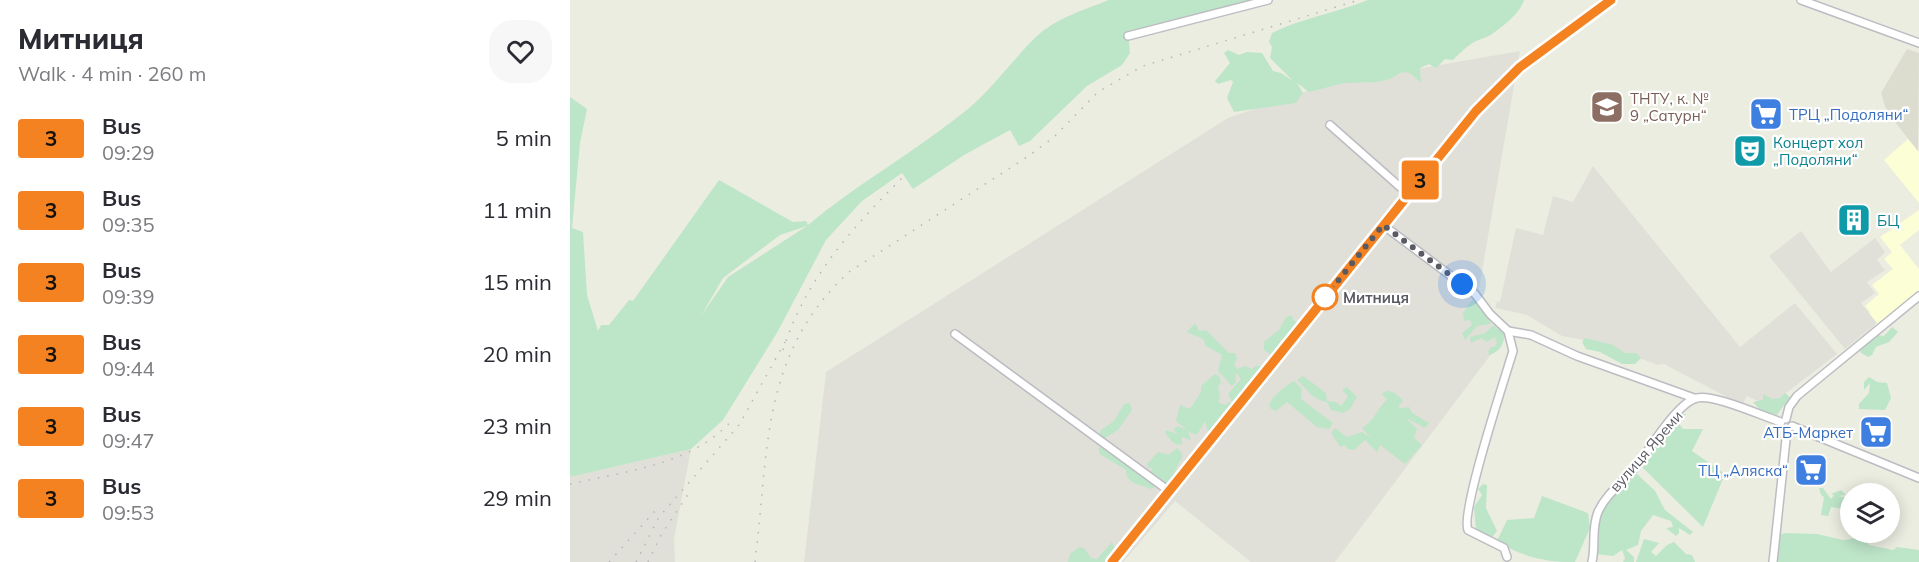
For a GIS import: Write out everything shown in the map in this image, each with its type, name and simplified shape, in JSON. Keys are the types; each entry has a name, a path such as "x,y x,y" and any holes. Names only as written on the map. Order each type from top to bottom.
{"street":[{"path":"1128,36 1268,0"},
{"path":"1112,562 1476,111 1509,76 1611,0"},
{"path":"1804,0 1919,44"},
{"path":"1330,125 1408,194"},
{"path":"1383,225 1475,294 1490,314 1508,331 1513,351 1471,497 1466,526 1468,530 1504,548 1507,556"},
{"path":"1773,562 1791,422 1783,421 1789,407 1797,396 1919,296"},
{"path":"1508,331 1532,334 1577,356 1694,398"},
{"path":"955,334 1169,491"},
{"name":"вулиця Яреми","path":"1592,562 1594,550 1592,531 1604,501 1638,464 1660,431 1694,398 1703,397 1783,421"},
{"path":"1790,428 1919,478"}],"shaded area":[{"path":"1109,0 1266,0 1128,31 1130,53 1122,65 1087,86 1030,141 1019,146 1010,130 964,155 913,189 902,173 862,201 826,240 778,331 723,420 691,449 570,477 570,97 587,109 580,143 572,228 583,232 587,295 598,331 601,325 609,325 629,300 633,301 719,180 793,222 806,221 808,225 963,113 1044,30 1080,11","holes":["807,226 728,277 701,316 723,278 780,235"]},
{"path":"1368,0 1524,0 1519,10 1504,25 1464,49 1453,60 1445,59 1436,68 1429,64 1420,68 1421,83 1410,73 1402,72 1390,79 1377,82 1344,83 1309,92 1297,83 1303,93 1296,103 1234,112 1227,98 1233,82 1231,80 1218,84 1215,81 1230,63 1224,53 1228,50 1239,55 1247,52 1262,53 1273,71 1293,81 1270,58 1272,47 1269,42 1272,33 1295,23"},
{"path":"1907,49 1919,53 1918,151 1887,112 1881,93"},
{"path":"1520,51 1476,306 1504,337 1335,562 1251,562 1175,501 1123,562 804,562 826,372 1228,118 1325,85"},
{"path":"1908,139 1919,152 1919,203 1884,160"},
{"path":"1593,166 1740,347 1795,303 1837,354 1777,400 1764,404 1747,396 1742,405 1664,364 1658,365 1599,343 1562,336 1527,315 1495,308 1497,301 1500,302 1516,228 1543,235 1553,196 1573,202"},
{"path":"1919,210 1919,230 1900,245 1919,269 1919,290 1876,326 1868,316 1870,312 1865,306 1879,294 1872,285 1893,269 1884,259 1892,252 1880,237"},
{"path":"1801,231 1831,272 1875,238 1885,252 1877,260 1885,270 1867,282 1875,293 1861,303 1877,323 1845,349 1769,256"},
{"path":"1472,300 1485,311 1491,324 1477,326 1465,340 1462,333 1472,325 1470,320 1464,321 1463,313"},
{"path":"1292,315 1293,320 1298,323 1287,338 1280,341 1282,345 1275,353 1270,354 1264,350 1264,342 1279,330 1286,317"},
{"path":"1195,323 1199,331 1206,330 1229,353 1235,353 1237,359 1234,365 1237,369 1245,366 1252,369 1256,366 1263,366 1235,402 1232,402 1228,394 1241,379 1236,373 1236,382 1232,386 1218,371 1222,355 1206,346 1203,339 1187,332"},
{"path":"1494,325 1498,329 1504,329 1504,338 1500,349 1489,355 1488,351 1491,347 1495,347 1497,342 1494,337 1487,342 1481,338 1471,343 1470,337 1485,333"},
{"path":"1892,327 1898,332 1889,342 1876,347 1872,355 1868,357 1860,352 1861,348 1877,335 1884,336"},
{"path":"1585,338 1613,345 1625,353 1636,353 1641,358 1635,364 1622,364 1600,352 1586,349 1582,342"},
{"path":"1215,374 1219,376 1221,383 1218,386 1220,398 1218,402 1225,405 1230,402 1233,405 1232,410 1222,415 1221,423 1211,431 1208,431 1205,421 1197,435 1188,431 1191,440 1182,437 1182,444 1174,443 1165,432 1166,430 1177,434 1173,429 1178,426 1187,430 1176,421 1180,405 1190,409 1201,392 1201,386"},
{"path":"1303,376 1326,393 1327,401 1336,402 1341,406 1348,396 1342,390 1347,387 1357,397 1350,409 1343,413 1331,410 1327,402 1314,397 1297,380"},
{"path":"1869,377 1877,382 1887,383 1891,398 1885,410 1859,409 1859,404 1869,393 1870,383 1864,390 1864,382"},
{"path":"1294,381 1302,389 1301,399 1333,423 1329,429 1317,427 1287,402 1276,411 1271,409 1269,404 1275,396"},
{"path":"1386,391 1393,392 1403,401 1398,406 1400,408 1409,407 1412,413 1429,423 1425,428 1406,418 1417,429 1414,438 1422,445 1405,464 1380,445 1377,452 1365,440 1354,450 1344,445 1340,447 1331,433 1335,428 1347,437 1362,432 1371,438 1362,428 1370,422 1387,400 1382,394"},
{"path":"1785,393 1790,397 1777,415 1762,412 1753,402 1763,400 1763,394 1772,399 1780,398"},
{"path":"1130,403 1132,410 1118,430 1103,439 1099,436 1101,430 1114,421 1124,404"},
{"path":"1682,414 1686,414 1679,424 1683,429 1703,429 1692,451 1725,474 1703,527 1641,466 1666,426"},
{"path":"1105,447 1157,486 1151,489 1128,479 1126,470 1100,454 1098,448"},
{"path":"1177,448 1182,453 1182,458 1174,475 1167,483 1159,482 1150,473 1153,468 1148,468 1147,464 1158,452 1169,455"},
{"path":"691,449 674,539 675,562 570,562 570,477"},
{"path":"1634,471 1655,491 1665,510 1693,532 1690,535 1679,528 1676,536 1666,528 1673,527 1671,521 1653,515 1641,531 1638,545 1626,550 1634,557 1634,562 1623,562 1625,558 1622,550 1613,556 1596,554 1595,523 1601,508"},
{"path":"1483,484 1487,485 1486,508 1497,531 1492,537 1486,537 1476,530 1474,507 1482,495 1478,489"},
{"path":"1819,488 1823,488 1831,499 1834,495 1831,494 1840,490 1838,496 1840,496 1840,508 1831,507 1828,516 1821,515 1824,497"},
{"path":"1542,496 1588,513 1590,528 1575,562 1534,558 1497,541 1507,520 1534,518"},
{"path":"1781,534 1817,534 1840,539 1840,543 1867,543 1893,550 1897,547 1919,550 1919,562 1775,562"},
{"path":"1644,539 1659,543 1651,552 1656,556 1667,545 1674,542 1686,554 1692,555 1695,562 1636,562"},
{"path":"1112,542 1115,549 1108,562 1068,562 1070,554 1079,547 1084,548 1091,558 1097,559"}],"railway":[{"path":"755,562 767,443 784,371 799,336 820,303 849,272 1027,157 1053,138 1098,92 1143,66 1359,0"},
{"path":"783,350 792,325 817,278 848,236 902,178"},
{"path":"636,562 659,517 739,425 785,342"},
{"path":"570,484 636,470 679,456 718,434 734,418"},
{"path":"648,562 661,535 691,490"},
{"path":"609,562 655,511"}],"bus line":[{"name":"3","path":"1112,562 1476,111 1509,76 1611,0"}],"place":[{"name":"ТНТУ, к. № 9 „Сатурн“","path":"1607,107"},
{"name":"ТРЦ „Подоляни“","path":"1766,114"},
{"name":"Концерт хол „Подоляни“","path":"1750,151"},
{"name":"БЦ","path":"1854,220"},
{"name":"Митниця","path":"1325,297"},
{"name":"АТБ-Маркет","path":"1876,432"},
{"name":"ТЦ „Аляска“","path":"1811,470"}],"route":[{"path":"1325,297 1383,225 1462,284"}]}
